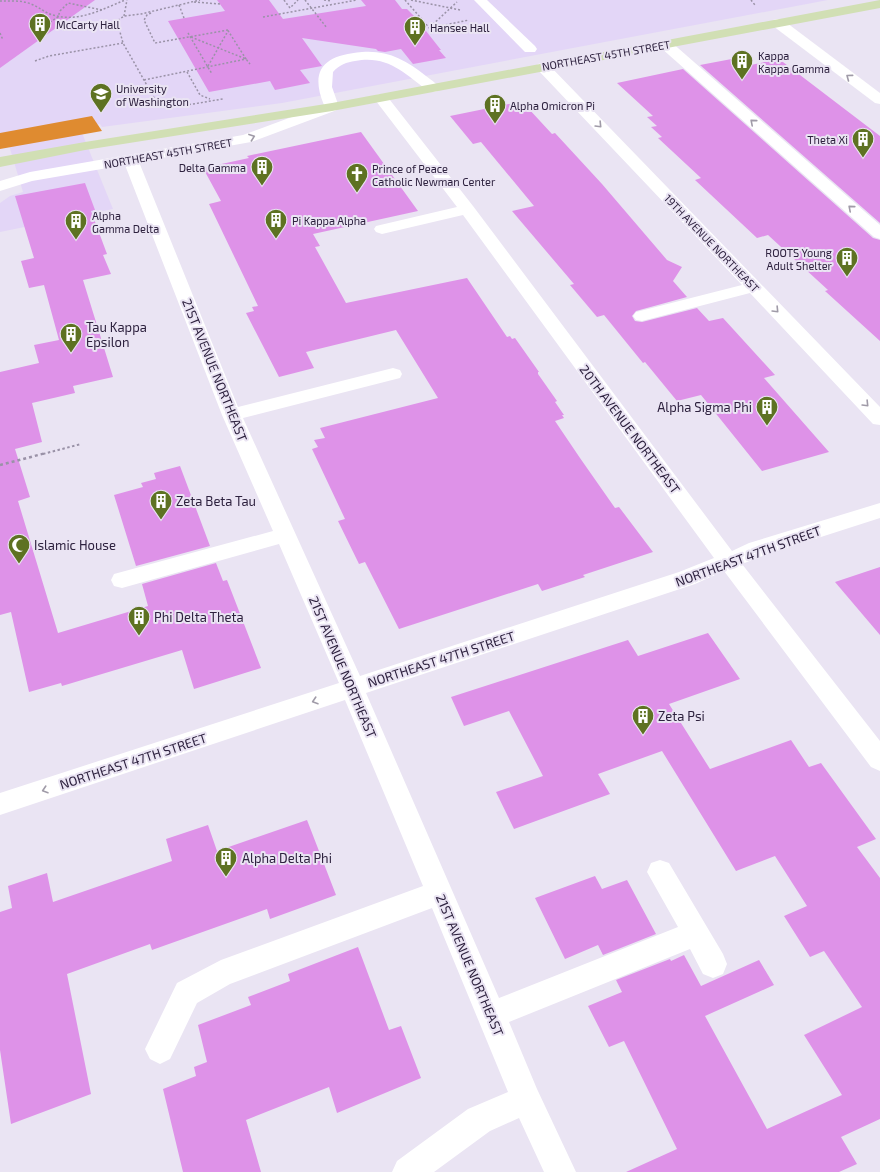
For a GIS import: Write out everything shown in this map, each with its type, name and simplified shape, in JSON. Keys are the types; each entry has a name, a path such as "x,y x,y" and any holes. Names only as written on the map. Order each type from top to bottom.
{"main road":[{"name":"NORTHEAST 45TH STREET","path":"0,162 85,146 332,107 880,4"}],"street":[{"path":"480,0 493,16 530,49"},
{"path":"778,23 880,100"},
{"path":"665,44 880,234"},
{"path":"332,107 327,97 324,79 328,69 333,63 352,57 378,56 389,58 433,88"},
{"name":"19TH AVENUE NORTHEAST","path":"543,67 880,419"},
{"name":"20TH AVENUE NORTHEAST","path":"381,98 467,209 728,560 880,760"},
{"name":"NORTHEAST 45TH STREET","path":"0,186 30,177 246,139 332,107"},
{"name":"21ST AVENUE NORTHEAST","path":"131,160 232,416 339,654 352,689 492,1015 526,1099 560,1172"},
{"path":"382,229 467,209"},
{"path":"642,316 754,287"},
{"path":"232,416 393,374"},
{"name":"NORTHEAST 47TH STREET","path":"0,804 687,578 728,560 880,510"},
{"path":"122,580 285,535"},
{"path":"660,872 713,964"},
{"path":"160,1049 187,993 221,974 381,914 439,894"},
{"path":"492,1015 696,933"},
{"path":"408,1172 479,1120 526,1099"}],"path":[{"path":"0,1 15,1 32,5 44,12 58,17 83,16 126,0 124,16"},
{"path":"200,0 147,15 144,20 155,43 228,30"},
{"path":"284,0 293,11"},
{"path":"290,8 298,0"},
{"path":"305,0 327,28"},
{"path":"324,0 331,1 333,4"},
{"path":"263,16 357,0"},
{"path":"405,0 432,31"},
{"path":"411,0 493,16"},
{"path":"430,28 459,0"},
{"path":"192,2 220,4"},
{"path":"33,33 58,17 60,11 68,3 102,10"},
{"path":"179,5 184,18"},
{"path":"63,30 117,21 124,16 157,11"},
{"path":"430,28 493,16"},
{"path":"117,21 123,43 157,103 162,105 228,99"},
{"path":"208,66 228,30"},
{"path":"228,30 250,64"},
{"path":"0,33 3,40"},
{"path":"188,33 212,74"},
{"path":"190,37 246,59"},
{"path":"35,60 49,56 123,43"},
{"path":"144,80 246,59"},
{"path":"187,72 200,95 204,98 214,100"},
{"path":"0,465 81,444"}],"shaded area":[{"name":"University of Washington","path":"0,0 828,0 282,103 102,127 100,124 80,128 113,209 0,232 0,203 10,196 23,192 8,142 0,143"},
{"path":"92,116 102,131 0,149 0,133"}],"building":[{"path":"0,0 95,0 0,68"},
{"name":"Hansee Hall","path":"217,0 269,0 283,19 366,6 361,0 395,0 402,9 407,9 415,17 446,58 413,64 401,49 385,52 378,51 376,49 302,38 322,66 300,70 310,83 275,90 270,81 209,92 168,21 225,11"},
{"path":"737,58 746,66 779,59 880,136 880,223 700,65"},
{"path":"683,69 873,238 880,240 880,341 825,291 828,290 768,235 757,238 695,180 701,178 658,138 662,137 651,127 657,126 647,117 653,116 617,83"},
{"path":"514,103 520,109 528,108 552,134 555,133 602,184 667,260 682,267 673,281 687,297 636,311 632,316 635,321 642,322 697,308 709,321 723,318 775,375 764,378 829,452 762,471 701,395 677,401 645,362 643,363 604,315 597,317 570,285 574,284 512,211 534,206 481,142 473,144 450,116"},
{"path":"361,132 418,211 313,234 320,246 315,247 346,303 467,278 507,337 510,336 512,339 515,338 539,372 538,374 557,401 555,402 564,415 562,415 564,418 555,421 580,458 615,508 619,507 653,552 583,575 585,577 542,591 538,584 399,629 365,562 359,564 338,521 345,519 312,449 318,447 314,440 325,438 320,428 438,398 396,330 306,352 314,368 279,377 246,313 254,311 252,307 258,306 209,204 221,201 203,168 249,158 247,156"},
{"path":"85,183 95,210 91,211 107,254 103,255 111,274 83,280 113,377 73,386 75,393 32,403 42,442 15,449 30,497 18,501 58,633 148,606 142,584 216,563 223,581 227,580 261,668 194,689 182,650 62,686 61,683 29,692 11,612 0,615 0,372 39,363 34,345 59,340 44,285 29,288 21,261 34,258 15,196"},
{"name":"Zeta Beta Tau","path":"180,466 210,546 136,566 114,495 143,487 141,483 156,479 154,473"},
{"path":"880,567 880,635 835,582"},
{"path":"708,633 740,679 669,704 710,769 791,740 809,767 821,763 876,839 857,847 880,878 880,1119 841,1137 857,1164 839,1172 626,1172 677,1149 624,1041 609,1047 588,1006 622,992 616,980 684,955 701,986 759,960 774,985 705,1016 767,1129 842,1095 804,1035 862,1007 824,951 810,957 784,916 807,906 775,856 736,871 662,751 598,774 610,794 514,829 496,792 543,776 509,711 464,726 451,697 628,640 638,656"},
{"path":"307,820 336,895 270,919 267,909 152,950 150,944 67,974 91,1094 11,1124 0,1050 0,912 12,908 8,886 47,873 53,902 172,861 166,839 208,825 217,851"},
{"path":"595,876 602,889 627,880 656,934 603,955 598,945 565,959 535,898"},
{"path":"358,947 389,1030 401,1026 421,1078 337,1113 329,1087 246,1120 261,1172 183,1172 163,1089 196,1076 194,1067 207,1062 198,1025 251,1005 248,997 290,981 288,974"}],"place":[{"name":"McCarty Hall","path":"40,44"},
{"name":"Hansee Hall","path":"415,46"},
{"name":"Kappa Kappa Gamma","path":"742,80"},
{"name":"University of Washington","path":"101,114"},
{"name":"Alpha Omicron Pi","path":"495,124"},
{"name":"Theta Xi","path":"863,158"},
{"name":"Delta Gamma","path":"262,186"},
{"name":"Prince of Peace Catholic Newman Center","path":"357,194"},
{"name":"Alpha Gamma Delta","path":"76,240"},
{"name":"Pi Kappa Alpha","path":"276,240"},
{"name":"ROOTS Young Adult Shelter","path":"847,278"},
{"name":"Tau Kappa Epsilon","path":"71,354"},
{"name":"Alpha Sigma Phi","path":"767,426"},
{"name":"Zeta Beta Tau","path":"161,520"},
{"name":"Islamic House","path":"19,564"},
{"name":"Phi Delta Theta","path":"139,636"},
{"name":"Zeta Psi","path":"643,736"},
{"name":"Alpha Delta Phi","path":"226,878"}]}
